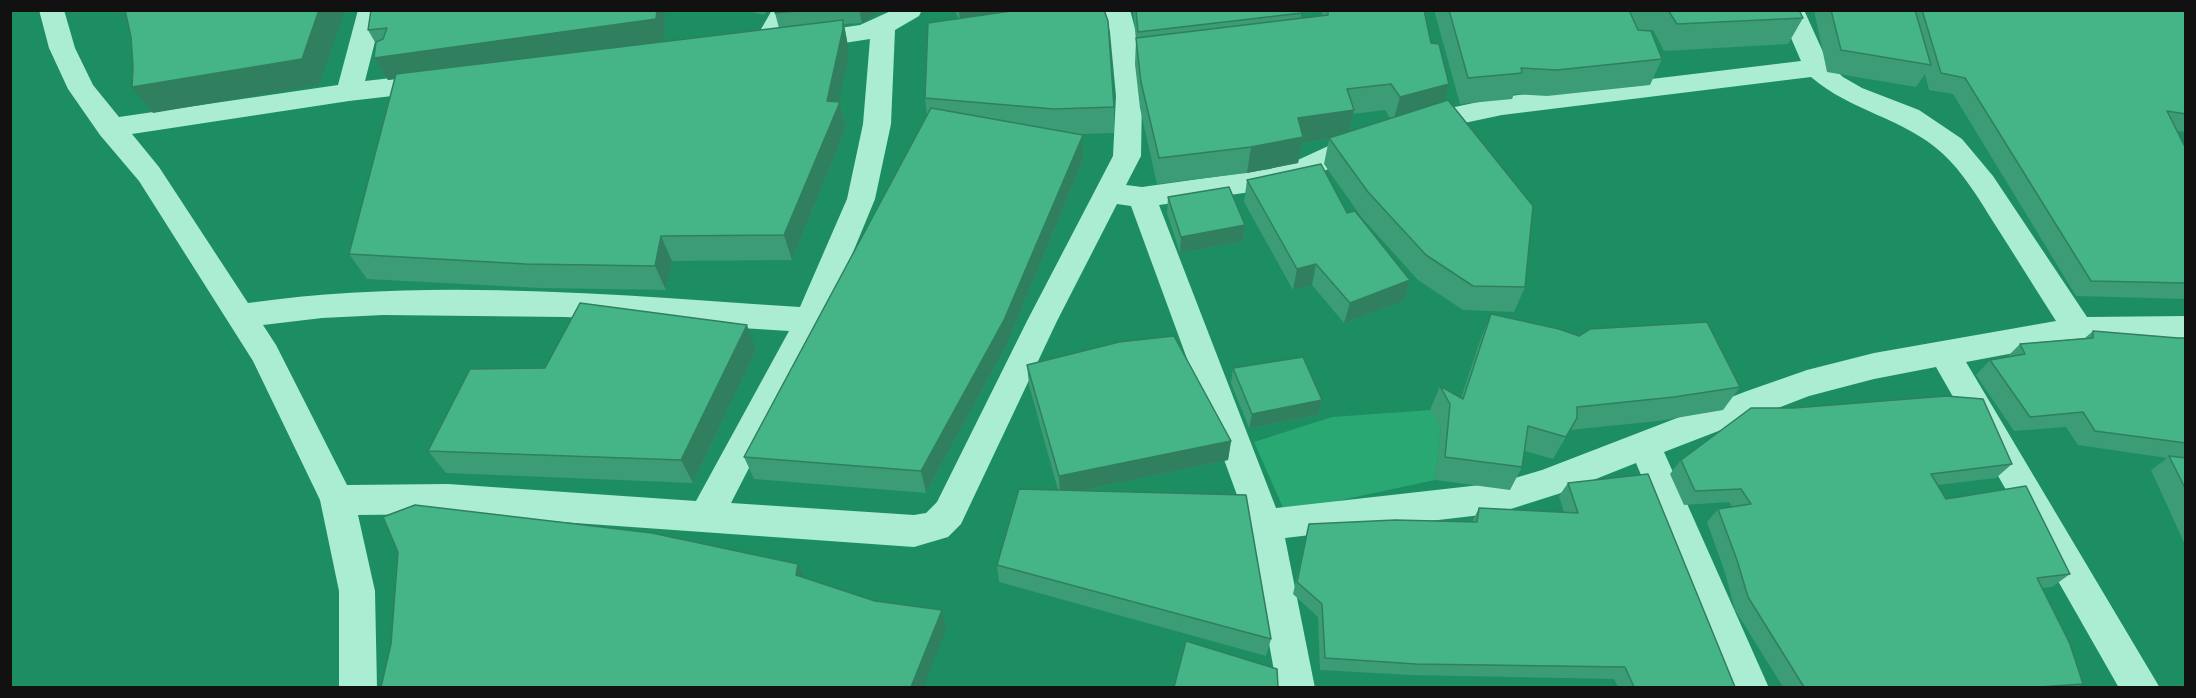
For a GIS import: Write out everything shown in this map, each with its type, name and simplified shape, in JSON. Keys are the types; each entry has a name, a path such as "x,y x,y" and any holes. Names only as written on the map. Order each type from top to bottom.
{"street":[{"path":"51,10 62,48 81,89 149,174 265,354 337,500 357,591 358,687"},
{"path":"349,92 371,10"},
{"path":"785,10 753,46 853,35 883,28 910,10"},
{"path":"337,500 448,499 914,531 936,526 949,513 1042,321 1127,156 1129,96 1123,32 1117,10"},
{"path":"1791,10 1817,68 1834,83 1853,94 1909,117 1952,146 1983,183 2078,329"},
{"path":"706,516 810,320 861,200 877,124 883,28"},
{"path":"1109,192 1142,197 1272,178 1310,166 1349,146 1398,128 1521,103 1817,68"},
{"path":"110,128 349,92 456,80"},
{"path":"1142,197 1265,525 1296,687"},
{"path":"240,316 321,306 464,303 652,309 810,320"},
{"path":"1265,525 1498,498 1546,484 1807,383 1874,366 2078,329 2186,328"},
{"path":"1945,354 2119,654 2141,687"},
{"path":"1645,446 1750,687"}],"green space":[{"path":"1431,410 1441,427 1435,480 1285,512 1254,442 1332,417"}],"building":[{"path":"125,10 319,10 302,59 132,87 131,37"},
{"path":"371,10 657,10 656,19 374,58 376,42 383,39 387,28 368,30"},
{"path":"777,10 808,10 775,13"},
{"path":"1018,10 1104,10 1108,21 1114,107 1054,109 925,98 928,23"},
{"path":"1136,10 1301,10 1302,13 1138,32"},
{"path":"1328,10 1424,10 1431,43 1439,44 1449,84 1400,97 1391,84 1347,89 1354,110 1298,118 1303,137 1251,147 1159,158 1141,82 1136,38 1328,15"},
{"path":"1449,10 1629,10 1638,30 1651,31 1662,59 1557,70 1521,68 1522,73 1468,78"},
{"path":"1668,10 1799,10 1803,18 1677,24"},
{"path":"1831,10 1915,10 1931,65 1841,50"},
{"path":"1922,10 2186,10 2186,114 2167,111 2186,149 2186,283 2091,281 1965,78 1941,73"},
{"path":"843,20 827,101 840,102 784,235 661,236 655,266 526,264 349,254 396,74"},
{"path":"1448,100 1533,206 1525,287 1473,286 1426,255 1368,192 1329,138"},
{"path":"931,108 1083,135 1004,320 921,471 744,457"},
{"path":"1321,164 1347,213 1355,211 1410,280 1350,303 1316,264 1297,269 1247,180"},
{"path":"1229,187 1245,225 1181,237 1168,197"},
{"path":"580,303 747,325 681,460 428,451 470,369 545,368"},
{"path":"1491,314 1559,329 1579,336 1590,329 1707,322 1740,387 1674,397 1577,407 1577,418 1566,437 1528,426 1522,467 1445,457 1450,404 1440,386 1463,399"},
{"path":"2093,331 2186,338 2186,443 2095,431 2083,412 2030,417 1990,360 2025,354 2020,344 2093,338"},
{"path":"1174,336 1231,441 1059,476 1027,365 1119,342"},
{"path":"1303,357 1322,400 1252,414 1233,368"},
{"path":"1946,396 1983,399 2012,464 1931,474 1946,499 2026,486 2070,574 2037,578 2070,644 2083,684 2040,687 1804,687 1748,597 1718,509 1751,504 1741,489 1695,491 1681,460 1751,408 1794,408"},
{"path":"2169,456 2186,458 2186,490"},
{"path":"1648,474 1735,687 1634,687 1625,667 1416,664 1325,658 1322,604 1297,582 1309,524 1395,520 1477,522 1479,508 1578,513 1568,483"},
{"path":"1019,489 1246,495 1271,639 997,565"},
{"path":"415,505 652,533 798,564 796,575 875,601 942,610 911,687 381,687 391,644 398,552 383,517"},
{"path":"1186,641 1277,669 1278,687 1174,687"}]}
